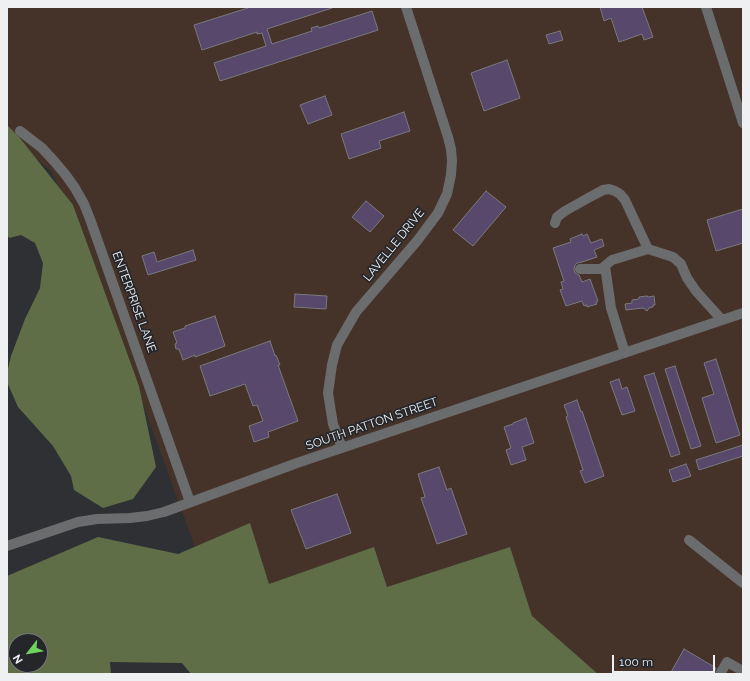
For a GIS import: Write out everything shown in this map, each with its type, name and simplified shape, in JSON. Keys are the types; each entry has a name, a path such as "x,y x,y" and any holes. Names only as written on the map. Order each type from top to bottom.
{"street":[{"name":"LAVELLE DRIVE","path":"342,448 333,424 328,393 332,365 337,345 356,312 417,241 438,213 447,194 451,174 452,161 448,137 406,7"},
{"path":"706,7 743,123"},
{"name":"ENTERPRISE LANE","path":"20,131 42,148 54,160 84,204 190,502"},
{"path":"555,223 557,217 565,211 590,196 609,189 620,194 624,200 648,250"},
{"path":"580,269 601,269 612,260 648,250 673,257 682,264 687,278 696,291 722,320"},
{"path":"605,266 611,308 625,353"},
{"name":"SOUTH PATTON STREET","path":"7,546 78,522 97,519 130,518 164,512 297,463 743,313"},
{"path":"689,540 743,583"},
{"path":"720,674 727,662 743,671"}],"shaded area":[{"path":"7,7 743,7 743,333 741,335 743,342 743,674 598,674 532,616 510,547 387,587 374,548 269,584 250,524 195,547 83,239 51,171 7,135"}],"green space":[{"path":"7,125 19,137 73,205 139,386 156,467 133,499 103,508 74,490 71,476 53,446 18,407 7,382 7,373 11,356 25,319 40,288 43,263 35,243 21,235 9,238 7,234"},
{"path":"250,523 269,584 374,547 387,587 510,547 532,616 598,674 191,674 182,663 110,662 111,674 7,674 7,576 98,537 178,554"}],"building":[{"path":"251,7 332,7 267,29 272,44 312,31 311,28 318,26 319,28 372,11 378,30 220,81 214,63 266,46 262,33 257,34 257,32 202,50 194,25"},
{"path":"600,7 642,7 653,37 644,40 642,34 619,42 611,18 604,21"},
{"path":"560,31 563,40 549,44 546,35"},
{"path":"507,60 520,98 484,111 471,73"},
{"path":"325,96 332,115 308,124 300,105"},
{"path":"404,112 410,131 379,141 381,148 349,159 341,134"},
{"path":"486,191 506,207 473,246 453,230"},
{"path":"366,201 384,216 370,232 352,217"},
{"path":"743,209 743,243 716,251 707,220"},
{"path":"582,234 583,236 587,234 591,243 602,239 604,246 594,250 597,257 577,263 574,269 575,273 579,275 582,282 590,279 598,301 596,302 597,304 587,307 587,305 584,306 582,301 566,306 560,290 563,289 561,282 564,281 553,248 571,242 570,239"},
{"path":"193,250 196,260 148,275 142,256 154,252 157,262"},
{"path":"295,294 327,296 326,309 294,307"},
{"path":"654,296 655,305 647,311 643,308 626,310 625,304 632,303 632,300 639,299 639,297"},
{"path":"215,316 225,346 183,360 179,349 176,349 175,344 177,343 173,332 185,328 185,326"},
{"path":"270,341 280,365 278,365 298,421 268,432 269,437 254,442 249,426 263,421 257,405 253,406 245,384 210,396 200,366"},
{"path":"716,359 740,435 716,443 702,398 714,394 704,363"},
{"path":"675,366 701,446 691,449 665,369"},
{"path":"654,373 680,454 671,457 644,376"},
{"path":"619,379 622,389 627,387 635,411 622,415 610,382"},
{"path":"577,400 604,476 585,483 580,471 583,470 566,417 568,416 564,405"},
{"path":"526,418 534,443 522,447 526,460 511,465 506,450 511,448 504,427"},
{"path":"743,445 743,456 699,470 696,460"},
{"path":"686,464 691,476 673,482 669,470"},
{"path":"439,467 447,490 451,488 467,534 437,544 421,498 425,497 418,474"},
{"path":"337,494 351,533 306,549 291,510"},
{"path":"684,649 716,668 713,674 670,674"}]}
